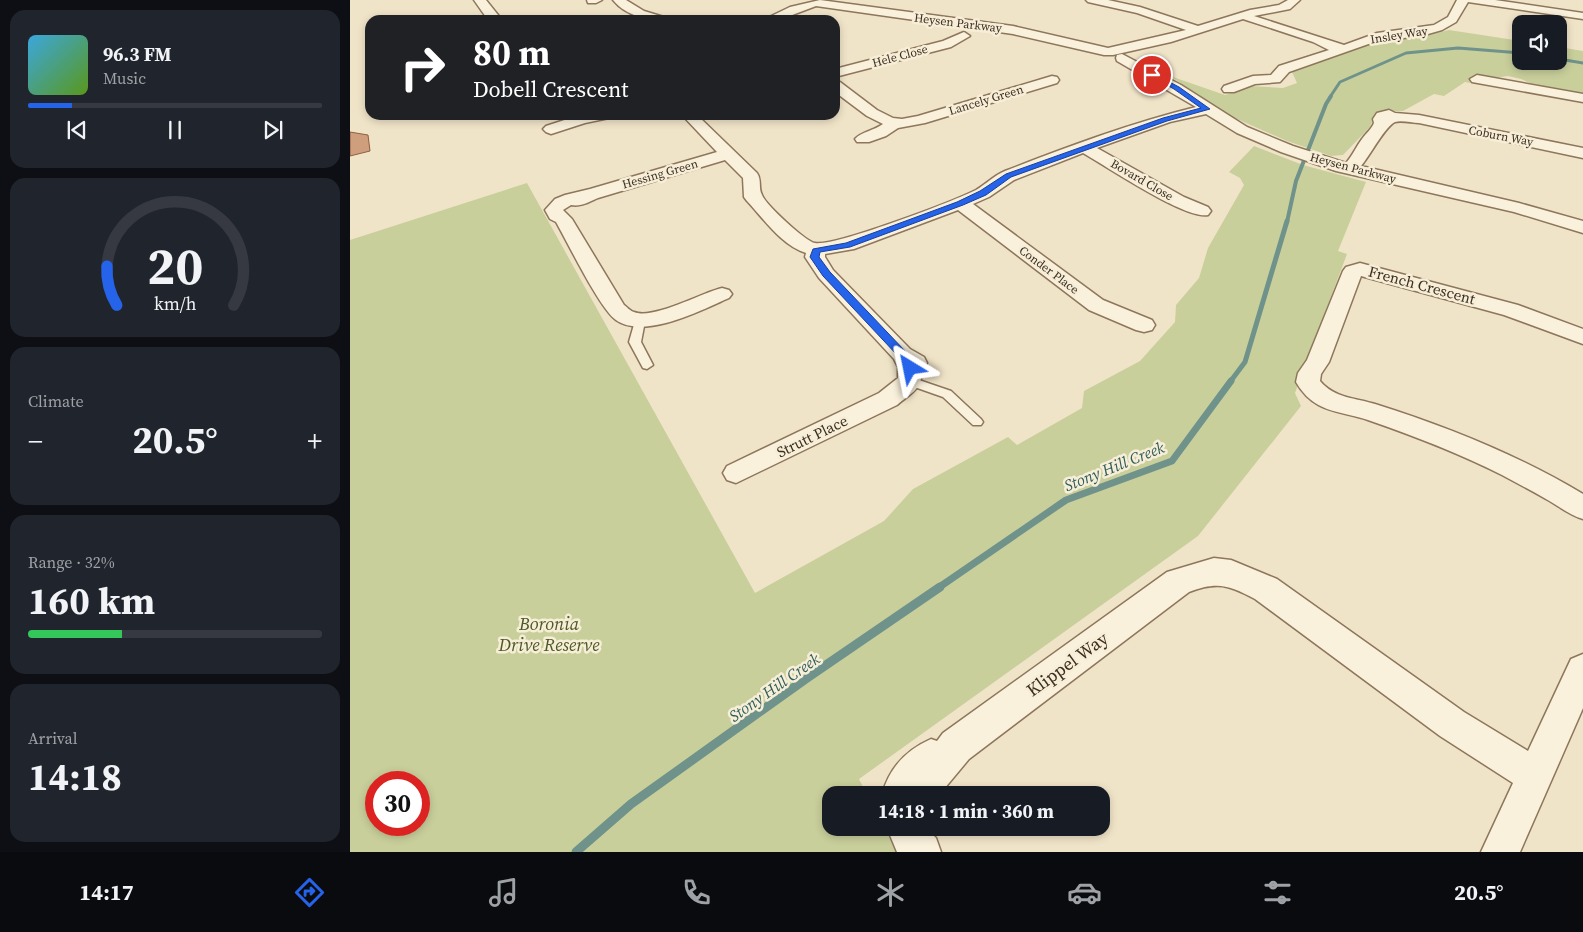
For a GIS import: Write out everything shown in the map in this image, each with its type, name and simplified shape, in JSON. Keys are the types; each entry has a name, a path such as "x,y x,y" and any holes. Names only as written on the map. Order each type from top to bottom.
{"street":[{"path":"480,0 491,15"},
{"path":"619,0 626,7 644,15"},
{"path":"1092,0 1109,1 1140,10 1194,30"},
{"path":"1262,16 1286,7 1295,0"},
{"path":"1472,0 1583,16"},
{"name":"Insley Way","path":"1229,89 1253,80 1275,79 1284,69 1334,49 1345,48 1380,36 1417,33 1440,28 1454,18 1460,2"},
{"path":"782,15 813,3"},
{"name":"Heysen Parkway","path":"813,3 1011,30 1081,46 1111,55 1140,69 1176,88 1242,130 1287,149 1326,162 1358,165 1583,227"},
{"path":"1111,55 1244,15 1262,16 1334,49"},
{"name":"Hele Close","path":"840,72 947,44 964,36"},
{"path":"1478,79 1514,82 1580,98"},
{"name":"Lancely Green","path":"863,139 881,133 893,124 904,126 1052,80"},
{"path":"840,89 893,124"},
{"path":"694,120 751,177 753,197 791,237 797,248 806,255 815,254 823,256 847,245 960,204 983,193 1008,176 1084,147 1181,115 1209,110"},
{"name":"Coburn Way","path":"1358,165 1369,140 1377,134 1382,123 1394,117 1418,119 1583,153"},
{"path":"551,129 574,120"},
{"name":"Bovard Close","path":"1084,147 1178,201 1202,211"},
{"name":"Hessing Green","path":"640,321 625,318 620,314 563,219 566,207 592,194 729,154"},
{"name":"Conder Place","path":"960,204 1096,305 1144,325"},
{"path":"815,254 826,274 902,354 915,362 923,372 924,380 916,383"},
{"name":"French Crescent","path":"1576,502 1460,443 1365,410 1336,404 1318,395 1308,382 1310,373 1318,362 1353,270 1360,268 1511,310 1583,337"},
{"path":"640,321 659,317 722,294"},
{"name":"Strutt Place","path":"736,473 888,399 913,393 916,383"},
{"name":"Klippel Way","path":"924,786 956,746 1178,582 1206,571 1222,570 1242,577 1266,589 1452,724 1484,754 1532,783"},
{"path":"1500,852 1583,670"},
{"name":"Klippel Way","path":"904,786 914,770 937,752 956,746"},
{"path":"910,836 922,852"},
{"path":"926,836 933,852"}],"lane":[{"path":"640,321 635,342 647,365"},
{"path":"916,383 947,394 976,422"}],"green space":[{"path":"1449,30 1512,40 1512,70 1567,70 1567,48 1583,51 1583,96 1540,88 1521,79 1508,76 1487,79 1472,76 1470,83 1465,82 1444,96 1434,94 1403,111 1378,111 1370,127 1343,155 1331,156 1287,141 1228,115 1170,76 1225,95 1251,86 1283,88 1297,83 1292,72 1387,38 1424,36"},
{"name":"Boronia Drive Reserve","path":"1254,146 1303,165 1366,182 1338,251 1347,254 1295,393 1301,406 1198,536 859,779 862,786 822,786 822,836 890,836 899,852 350,852 350,240 527,183 755,593 884,521 913,489 1008,437 1017,445 1082,408 1084,391 1140,361 1175,322 1176,305 1199,278 1208,248 1244,185 1240,178 1229,172"}],"building":[{"path":"350,132 368,135 370,151 350,156"}],"waterway":[{"name":"Stony Hill Creek","path":"1330,97 1340,82 1406,53 1458,48 1512,52"},
{"name":"Stony Hill Creek","path":"1567,60 1583,63"},
{"name":"Stony Hill Creek","path":"1287,222 1296,181 1326,104 1331,96"},
{"name":"Stony Hill Creek","path":"1230,382 1245,362 1287,221"},
{"name":"Stony Hill Creek","path":"938,588 1066,500 1172,461 1231,381"},
{"name":"Stony Hill Creek","path":"576,852 631,804 807,678 940,587"}],"route":[{"path":"910,368 902,354 826,274 815,257 816,250 847,245 960,204 983,193 1008,176 1084,147 1165,119 1206,109 1176,88 1152,75"}]}
